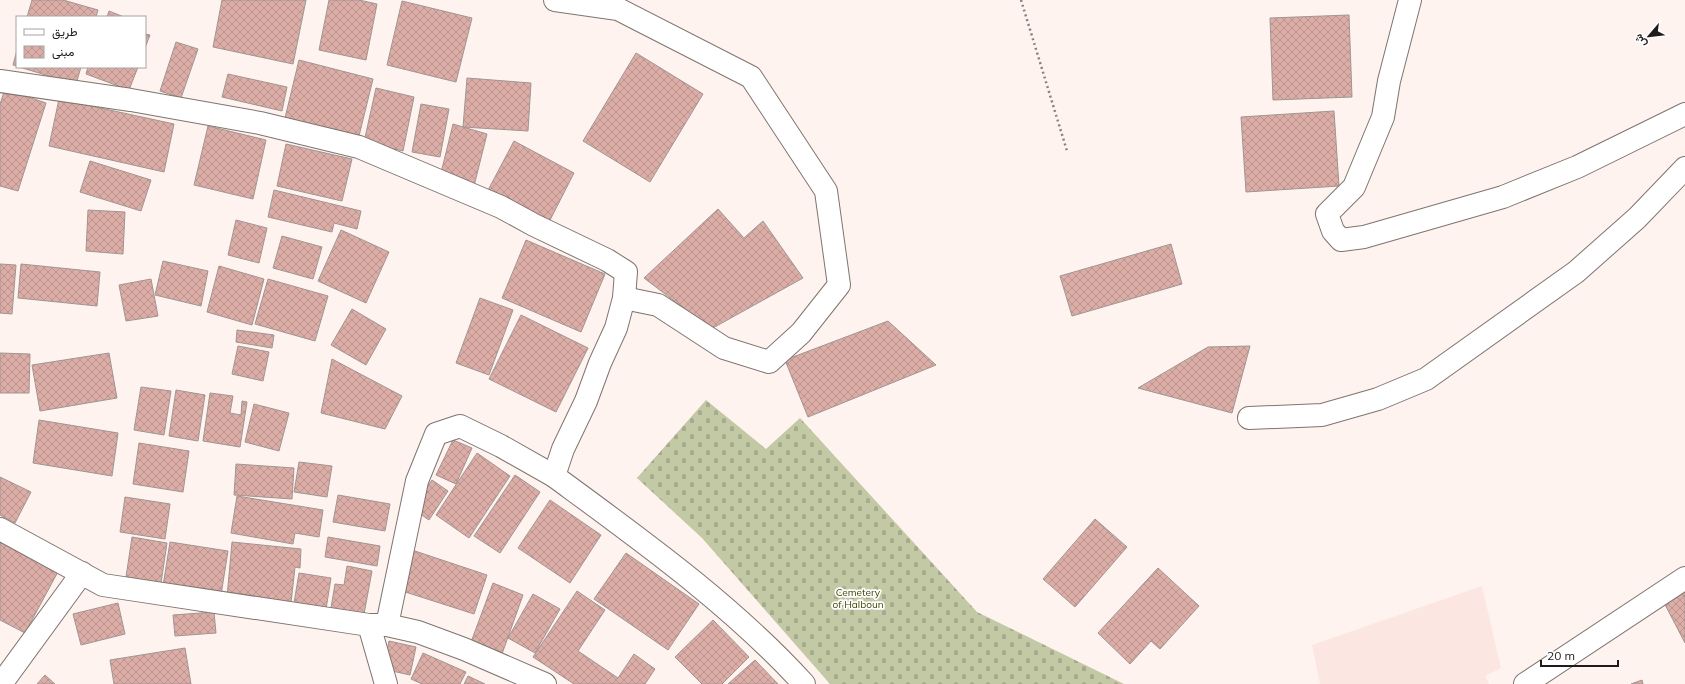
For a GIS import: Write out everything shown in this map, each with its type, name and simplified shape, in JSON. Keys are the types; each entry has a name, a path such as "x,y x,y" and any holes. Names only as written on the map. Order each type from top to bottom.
{"street":[{"path":"555,0 618,9 751,77 826,191 839,285 800,333 768,362 724,348 658,305 624,298"},
{"path":"1410,0 1389,81 1384,117 1354,186 1327,214 1333,232 1341,240 1364,237 1503,197 1576,167 1685,114"},
{"path":"0,81 131,100 260,122 359,147 501,207 534,225 607,260 626,272 624,298 616,328 583,407 562,449 554,476"},
{"path":"1249,418 1322,415 1378,399 1426,379 1576,272 1638,218 1685,168"},
{"path":"386,684 378,625 417,481 436,434 460,426 501,446 554,476 647,544 732,614 804,684"},
{"path":"0,529 104,585 418,632 464,649 545,684"},
{"path":"1,684 82,573"},
{"path":"1525,684 1685,578"}],"path":[{"path":"1021,0 1067,151"}],"shaded area":[{"path":"1482,586 1501,668 1485,676 1489,684 1320,684 1312,645"}],"green space":[{"name":"Cemetery of Halboun","path":"706,400 766,449 800,418 977,612 1124,684 830,684 702,538 637,478"}],"building":[{"path":"32,0 63,0 98,10 96,16 27,16"},
{"path":"222,0 306,0 293,64 213,47"},
{"path":"329,0 359,0 377,4 366,60 319,50"},
{"path":"402,1 472,18 456,82 387,65"},
{"path":"109,11 122,16 107,16"},
{"path":"1349,15 1352,97 1273,100 1270,18"},
{"path":"146,34 150,35 146,45"},
{"path":"176,42 198,49 181,98 160,91"},
{"path":"636,53 703,94 650,182 583,141"},
{"path":"16,54 16,66 13,65"},
{"path":"299,60 373,79 359,136 285,118"},
{"path":"22,68 81,68 76,84"},
{"path":"88,68 138,68 129,90 86,74"},
{"path":"228,74 287,87 282,111 222,97"},
{"path":"467,78 531,83 528,131 463,127"},
{"path":"376,88 414,97 403,151 364,142"},
{"path":"5,89 46,103 18,191 0,186 0,104"},
{"path":"59,99 174,124 164,172 49,146"},
{"path":"421,104 449,109 440,157 412,152"},
{"path":"1334,111 1339,186 1246,192 1241,117"},
{"path":"453,124 487,134 473,190 439,181"},
{"path":"208,126 266,140 253,199 194,185"},
{"path":"514,141 574,173 547,226 486,194"},
{"path":"286,144 352,159 342,201 277,186"},
{"path":"90,161 151,180 141,211 80,192"},
{"path":"274,190 361,211 357,229 334,223 332,232 268,217"},
{"path":"718,209 744,238 763,221 803,278 711,329 644,278"},
{"path":"88,210 125,212 123,254 86,251"},
{"path":"236,220 267,228 259,263 228,255"},
{"path":"341,230 389,252 366,303 318,281"},
{"path":"282,236 322,247 313,279 273,268"},
{"path":"526,240 605,274 581,332 502,298"},
{"path":"1171,244 1182,284 1072,316 1060,276"},
{"path":"163,261 208,271 201,306 155,295"},
{"path":"0,264 16,265 12,314 0,313"},
{"path":"21,264 100,272 97,306 18,298"},
{"path":"219,266 264,279 252,325 207,312"},
{"path":"151,279 158,316 126,321 119,285"},
{"path":"268,279 328,296 315,341 255,324"},
{"path":"480,298 513,310 489,375 456,363"},
{"path":"352,309 386,329 366,365 331,345"},
{"path":"521,315 588,348 556,412 489,379"},
{"path":"888,321 936,365 808,417 785,360"},
{"path":"237,330 274,335 272,348 236,342"},
{"path":"238,346 269,352 263,381 232,374"},
{"path":"1250,346 1232,413 1138,388 1208,347"},
{"path":"0,353 30,354 29,393 0,393"},
{"path":"109,353 117,398 40,411 32,365"},
{"path":"332,359 402,396 385,429 321,413"},
{"path":"141,387 171,391 164,435 134,430"},
{"path":"176,390 205,395 198,441 169,436"},
{"path":"210,393 233,396 230,413 241,415 242,401 247,402 240,447 203,441"},
{"path":"254,404 289,413 279,451 245,442"},
{"path":"39,420 118,433 112,476 33,463"},
{"path":"453,440 472,448 456,484 436,475"},
{"path":"139,443 189,451 183,492 133,484"},
{"path":"477,453 510,476 469,538 436,515"},
{"path":"299,462 332,466 327,497 294,492"},
{"path":"236,464 294,468 292,499 234,495"},
{"path":"515,475 540,492 500,553 474,536"},
{"path":"0,477 31,492 15,523 0,515"},
{"path":"432,480 448,491 429,520 413,509"},
{"path":"338,495 390,504 385,531 333,522"},
{"path":"237,496 323,510 319,537 295,533 293,544 231,533"},
{"path":"125,497 170,504 165,539 120,532"},
{"path":"550,500 601,535 570,583 518,548"},
{"path":"1095,519 1127,547 1075,607 1043,579"},
{"path":"0,536 60,568 25,633 0,620"},
{"path":"132,537 167,543 161,583 126,577"},
{"path":"328,537 380,546 377,566 325,557"},
{"path":"170,542 228,551 221,595 163,586"},
{"path":"232,542 301,549 300,568 295,567 291,603 227,597"},
{"path":"409,549 487,575 474,614 396,589"},
{"path":"626,553 699,604 668,650 594,599"},
{"path":"347,566 372,571 364,614 331,608 335,584 344,585"},
{"path":"1158,568 1199,606 1160,649 1151,641 1130,664 1098,633"},
{"path":"299,573 331,578 326,609 294,603"},
{"path":"1685,582 1685,643 1660,595"},
{"path":"493,583 523,595 502,654 471,642"},
{"path":"577,591 605,610 578,651 618,678 634,654 655,669 645,684 574,684 533,657"},
{"path":"533,594 560,609 535,653 508,638"},
{"path":"118,603 125,634 81,645 73,614"},
{"path":"214,612 216,633 175,636 173,615"},
{"path":"713,620 749,657 722,684 702,684 675,657"},
{"path":"389,641 416,647 410,675 383,669"},
{"path":"185,648 191,684 114,684 110,660"},
{"path":"423,653 466,672 460,684 422,684 411,679"},
{"path":"755,660 778,684 728,684"},
{"path":"45,675 55,684 37,684"},
{"path":"468,676 485,684 464,684"},
{"path":"1642,680 1643,684 1631,684"}]}
